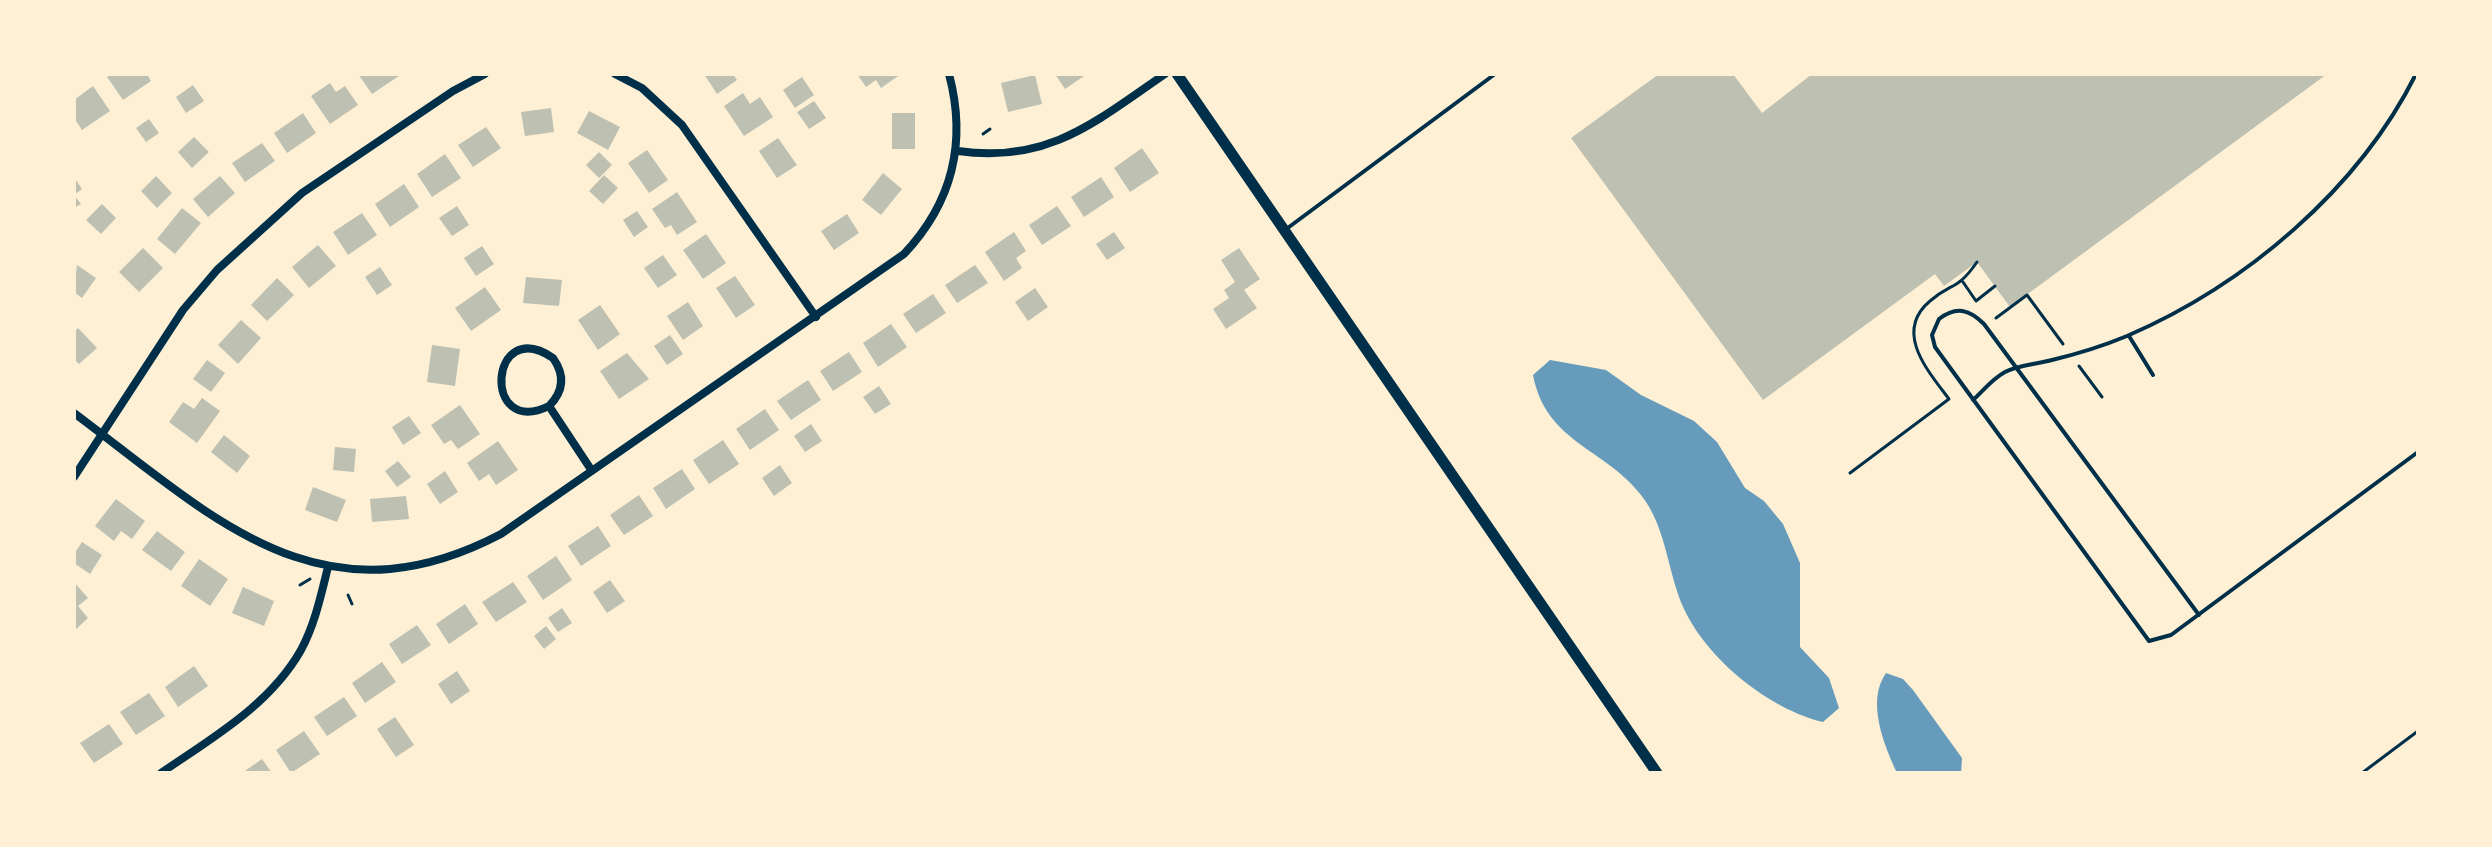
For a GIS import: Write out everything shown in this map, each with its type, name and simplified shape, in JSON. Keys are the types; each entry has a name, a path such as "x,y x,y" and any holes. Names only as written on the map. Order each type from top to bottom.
{"street":[{"path":"74,477 183,310 255,232 302,193 453,91 485,74"},
{"path":"615,74 629,77 665,106 682,125 816,317"},
{"path":"74,413 238,532 279,553 328,567 389,570 458,554 501,534 890,266 918,240 945,197 958,151 956,98 949,74"},
{"path":"958,151 1007,154 1056,143 1078,133 1165,74"},
{"path":"1177,74 1657,773"},
{"path":"533,349 553,358 562,377 561,388 549,406 531,412 521,410 505,398 501,389 501,370 513,354 533,349"},
{"path":"549,406 592,471"},
{"path":"161,773 255,706 283,677 315,618 328,567"}],"lane":[{"path":"1284,230 1495,74"},
{"path":"1973,400 1997,377 2017,368 2072,356 2129,335 2220,285 2300,223 2367,149 2416,74"},
{"path":"2199,615 1975,315 1961,310 1943,315 1935,323 1932,341 2149,641 2171,635 2199,615 2418,452"},
{"path":"2129,335 2153,375"}],"path":[{"path":"983,134 990,129"},
{"path":"1850,473 1949,399 1918,356 1914,337 1923,308 1963,282 1977,262"},
{"path":"1963,282 1984,308"},
{"path":"1976,301 1995,286"},
{"path":"1994,319 2027,295 2063,344"},
{"path":"2079,366 2102,397"},
{"path":"300,585 310,579"},
{"path":"348,595 352,604"},
{"path":"2362,773 2418,731"}],"water":[{"path":"1550,360 1606,370 1641,395 1694,421 1717,442 1745,488 1764,501 1783,524 1800,563 1800,647 1829,678 1839,708 1823,722 1803,716 1762,694 1724,664 1708,646 1678,595 1662,536 1650,508 1627,479 1563,430 1540,398 1533,375"},
{"path":"1886,673 1903,679 1913,690 1962,758 1961,773 1897,773 1887,750 1877,710 1877,696"}],"building":[{"path":"112,74 147,74 151,81 123,100 107,77"},
{"path":"358,74 402,74 372,94"},
{"path":"704,74 733,74 737,80 717,94"},
{"path":"857,74 901,74 881,88 876,80 866,87"},
{"path":"1055,74 1087,74 1065,89"},
{"path":"1659,74 1733,74 1762,113 1812,74 2327,74 2010,307 1977,262 1944,286 1935,274 1763,400 1571,138"},
{"path":"1035,75 1042,104 1008,112 1001,83"},
{"path":"802,77 814,95 795,108 783,90"},
{"path":"330,83 336,92 345,86 358,105 330,124 311,96"},
{"path":"193,85 204,101 186,113 176,97"},
{"path":"93,86 110,111 82,130 74,118 74,100"},
{"path":"743,93 750,104 760,97 773,117 744,136 724,106"},
{"path":"814,101 826,118 809,129 797,112"},
{"path":"551,108 554,132 525,136 521,112"},
{"path":"589,111 620,127 608,150 577,133"},
{"path":"303,113 316,133 287,153 274,133"},
{"path":"892,113 915,113 915,149 892,149"},
{"path":"149,119 159,133 146,142 136,128"},
{"path":"486,127 501,148 473,167 458,145"},
{"path":"194,137 209,152 192,168 178,152"},
{"path":"778,138 797,165 777,178 759,151"},
{"path":"262,143 275,161 245,182 232,163"},
{"path":"1142,148 1159,173 1130,192 1114,168"},
{"path":"647,150 668,180 649,193 628,163"},
{"path":"599,152 612,165 599,178 586,165"},
{"path":"445,154 461,178 432,197 417,174"},
{"path":"883,173 902,189 881,215 862,200"},
{"path":"604,175 618,188 603,204 589,191"},
{"path":"156,176 172,193 157,208 141,191"},
{"path":"220,176 235,193 208,217 193,199"},
{"path":"74,177 82,189 74,195"},
{"path":"1101,177 1114,197 1084,217 1071,197"},
{"path":"404,184 419,207 390,227 375,204"},
{"path":"677,192 697,222 677,235 671,225 665,228 652,209"},
{"path":"74,195 81,204 74,208"},
{"path":"102,204 116,218 101,234 86,220"},
{"path":"457,206 469,225 452,236 439,218"},
{"path":"1057,206 1071,226 1042,245 1029,225"},
{"path":"182,208 201,223 175,254 157,239"},
{"path":"637,211 648,227 634,237 623,220"},
{"path":"362,213 377,235 348,255 333,232"},
{"path":"847,214 859,233 834,250 821,231"},
{"path":"1014,232 1026,251 1016,258 1022,268 1004,281 985,252"},
{"path":"1114,232 1125,248 1107,260 1096,244"},
{"path":"706,234 726,263 703,279 683,250"},
{"path":"318,245 336,266 309,288 292,267"},
{"path":"482,246 494,264 476,276 464,258"},
{"path":"143,248 163,268 139,292 119,272"},
{"path":"1239,248 1260,279 1244,290 1257,308 1226,329 1213,309 1229,298 1224,290 1235,282 1221,260"},
{"path":"663,255 677,275 658,288 644,268"},
{"path":"77,265 96,278 82,298 74,292"},
{"path":"975,265 988,283 957,303 945,285"},
{"path":"380,267 392,285 377,295 365,277"},
{"path":"735,276 755,305 736,318 716,288"},
{"path":"526,277 562,280 559,306 523,303"},
{"path":"277,278 294,295 267,321 251,305"},
{"path":"485,287 501,310 471,331 455,308"},
{"path":"1035,288 1048,307 1028,321 1015,302"},
{"path":"933,294 946,313 916,333 903,314"},
{"path":"688,302 703,326 683,340 667,316"},
{"path":"600,305 620,334 598,350 578,320"},
{"path":"241,320 261,338 238,364 218,345"},
{"path":"891,324 907,347 878,367 863,343"},
{"path":"78,328 97,348 79,364 74,359 74,333"},
{"path":"670,335 683,354 667,365 654,346"},
{"path":"432,345 460,349 455,386 427,382"},
{"path":"849,352 862,372 833,391 820,371"},
{"path":"627,353 649,379 619,399 600,371"},
{"path":"207,360 225,373 211,392 193,379"},
{"path":"808,380 821,400 791,420 777,401"},
{"path":"879,386 891,404 875,414 863,397"},
{"path":"202,398 220,411 197,443 169,422 183,402 194,409"},
{"path":"460,405 480,434 458,449 451,440 444,444 431,425"},
{"path":"765,409 779,430 750,450 736,429"},
{"path":"409,416 421,433 403,445 392,427"},
{"path":"811,424 822,441 805,452 794,436"},
{"path":"224,435 250,456 237,473 211,452"},
{"path":"723,440 739,464 709,484 693,460"},
{"path":"498,441 518,470 496,485 489,474 479,481 467,463"},
{"path":"335,447 356,449 354,472 333,470"},
{"path":"398,461 411,477 397,487 385,471"},
{"path":"780,465 792,483 774,496 762,478"},
{"path":"682,469 695,489 666,509 653,488"},
{"path":"445,471 458,492 440,504 427,484"},
{"path":"313,487 346,500 337,522 305,510"},
{"path":"639,495 653,516 624,535 610,515"},
{"path":"406,496 409,519 372,522 370,499"},
{"path":"116,499 145,521 132,539 121,531 114,541 95,526"},
{"path":"598,526 611,546 581,566 568,546"},
{"path":"157,531 185,552 171,571 142,550"},
{"path":"82,542 102,555 90,574 74,563 74,554"},
{"path":"556,556 572,580 543,600 527,576"},
{"path":"199,559 228,579 210,606 181,586"},
{"path":"610,580 625,601 607,613 593,592"},
{"path":"74,582 88,598 78,606 88,618 74,631"},
{"path":"513,582 527,602 496,622 482,602"},
{"path":"243,587 274,601 264,626 232,613"},
{"path":"465,604 478,624 449,644 436,624"},
{"path":"562,608 572,623 558,632 548,618"},
{"path":"417,625 431,645 402,664 389,644"},
{"path":"546,626 556,639 544,649 534,636"},
{"path":"382,662 396,682 365,703 352,683"},
{"path":"194,666 208,686 178,707 165,687"},
{"path":"457,671 470,691 451,704 438,684"},
{"path":"149,693 165,716 136,735 120,712"},
{"path":"344,697 357,716 327,736 314,717"},
{"path":"395,717 414,745 396,757 377,729"},
{"path":"109,724 123,744 94,763 80,743"},
{"path":"304,731 320,754 291,773 276,750"},
{"path":"262,759 272,773 242,773"}]}
